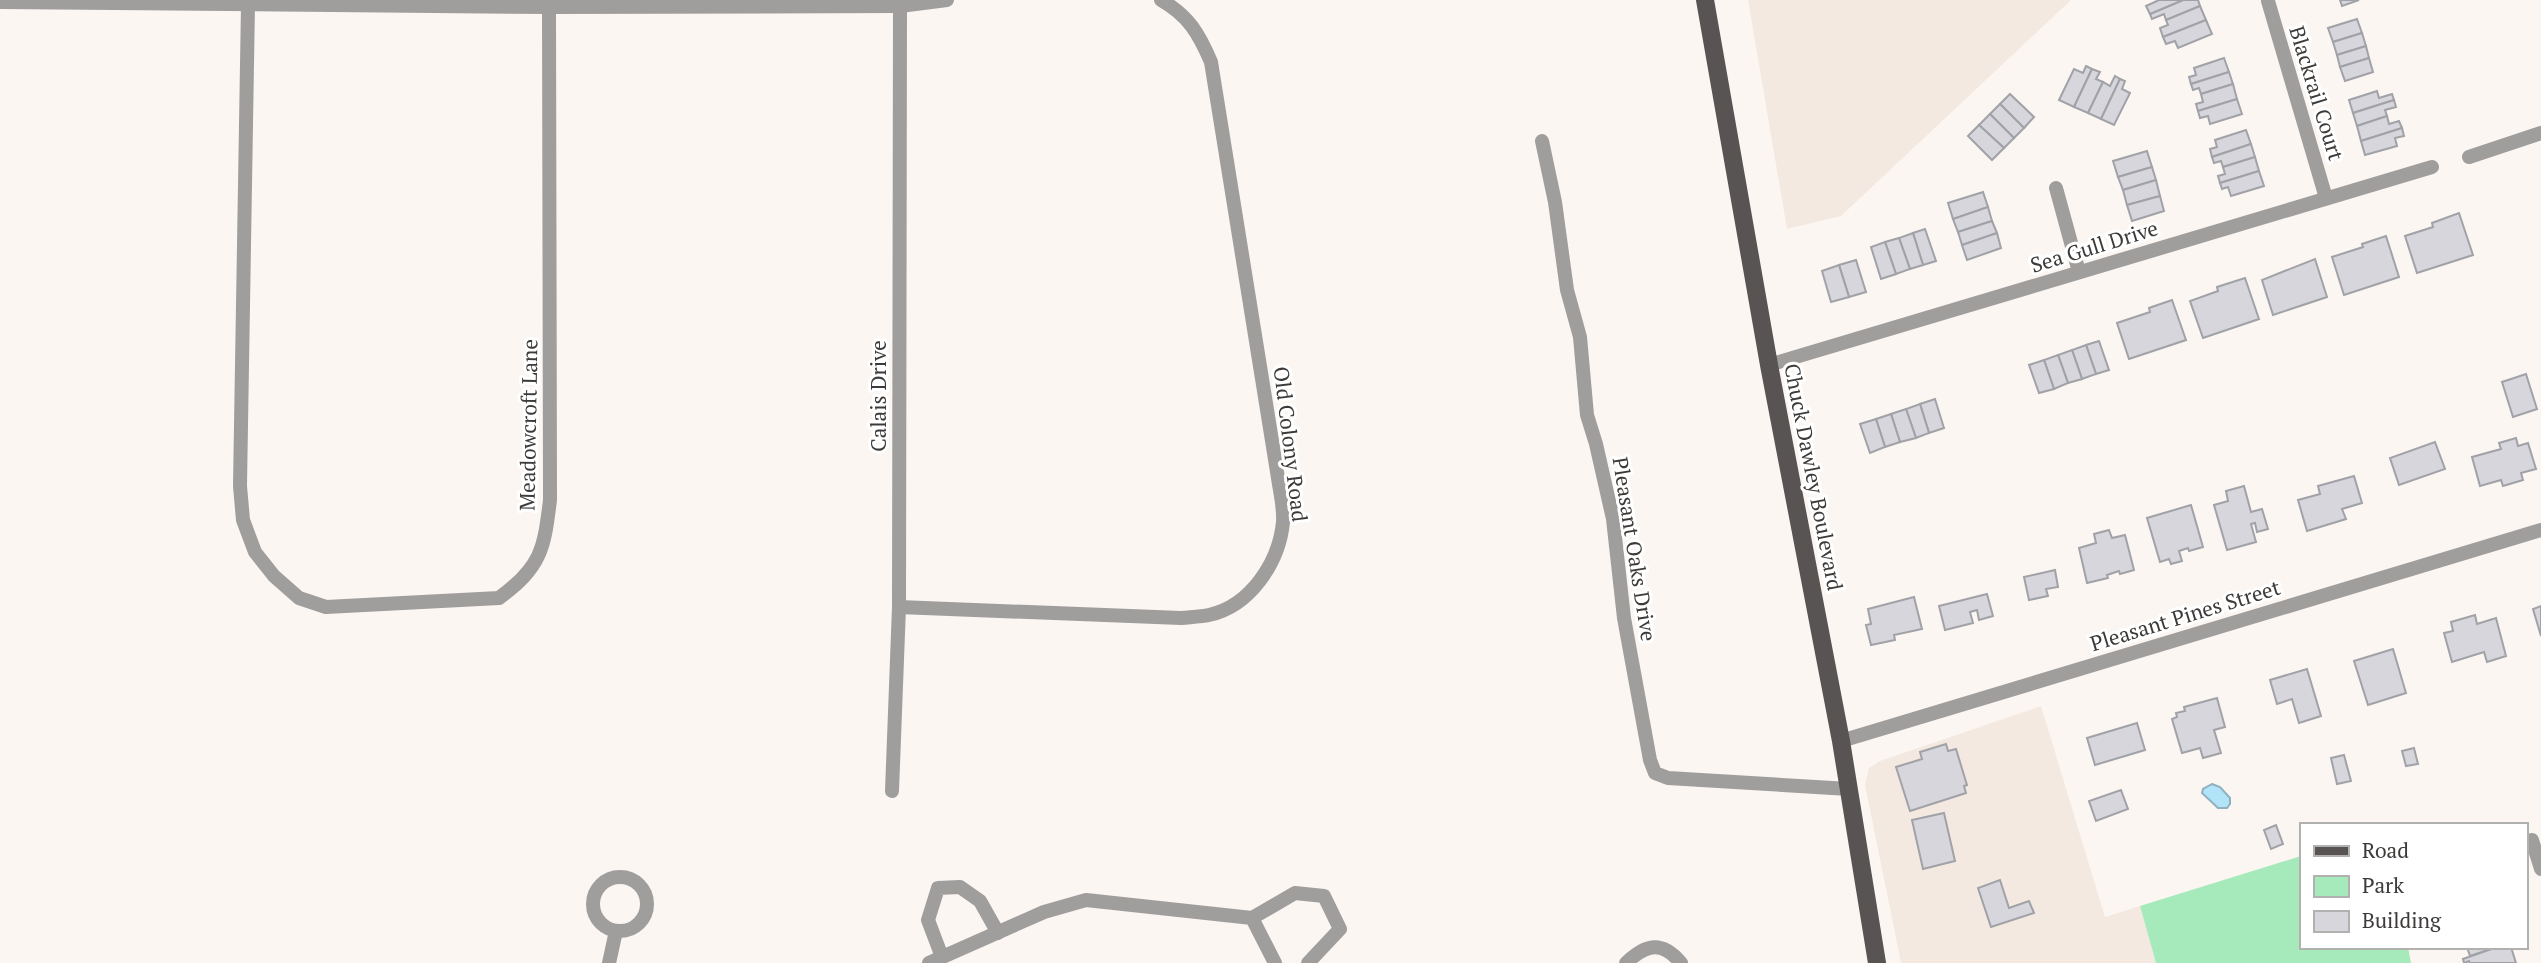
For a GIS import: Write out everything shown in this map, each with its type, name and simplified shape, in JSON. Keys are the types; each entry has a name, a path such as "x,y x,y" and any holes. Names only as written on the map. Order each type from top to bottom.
{"main road":[{"name":"Chuck Dawley Boulevard","path":"1705,0 1769,365 1841,741 1877,963"}],"street":[{"path":"0,2 548,7 900,3 947,0"},
{"name":"Old Colony Road","path":"899,607 1181,618 1209,615 1237,604 1259,582 1278,551 1283,519 1278,478 1211,62 1198,32 1175,8 1161,0"},
{"name":"Blackrail Court","path":"2267,1 2326,198"},
{"name":"Calais Drive","path":"892,791 899,607 900,3"},
{"name":"Meadowcroft Lane","path":"248,4 240,486 243,520 256,552 274,576 299,598 326,607 499,598 521,581 539,558 550,500 548,7"},
{"path":"2469,157 2541,134"},
{"name":"Pleasant Oaks Drive","path":"1542,141 1555,202 1567,290 1580,337 1587,415 1613,519 1624,618 1650,760 1655,772 1668,778 1849,789"},
{"name":"Sea Gull Drive","path":"1769,365 2431,167"},
{"path":"2056,188 2079,272"},
{"name":"Pleasant Pines Street","path":"1841,741 2541,530"},
{"path":"2532,840 2541,869"},
{"path":"998,933 980,901 960,887 938,888 928,920 936,960 998,933 1044,912 1086,900 1252,918 1295,893 1324,896 1340,929 1308,963"},
{"path":"1252,918 1275,963"},
{"path":"609,963 616,930"},
{"path":"1626,963 1649,946 1665,948 1681,963"}],"shaded area":[{"path":"1748,0 2071,0 1841,216 1787,229"},
{"path":"2041,706 2105,917 2140,906 2156,963 1901,963 1865,785 1869,768 1880,761"}],"green space":[{"path":"2300,856 2300,949 2408,949 2411,963 2156,963 2140,906"}],"water":[{"path":"2212,784 2220,787 2230,798 2227,808 2218,808 2202,793 2203,789"}],"building":[{"path":"2159,0 2183,0 2150,14 2146,6"},
{"path":"2183,0 2198,0 2200,6 2166,20 2164,14 2152,19 2150,14"},
{"path":"2340,0 2359,0 2342,6"},
{"path":"2200,6 2206,20 2163,37 2160,28 2168,25 2166,20"},
{"path":"2357,19 2362,33 2333,42 2328,28"},
{"path":"2206,20 2212,34 2178,48 2175,41 2166,44 2163,37"},
{"path":"2362,33 2366,46 2337,55 2333,42"},
{"path":"2366,46 2369,58 2340,67 2337,55"},
{"path":"2224,58 2229,72 2191,84 2189,77 2196,75 2194,68"},
{"path":"2369,58 2373,72 2345,81 2340,67"},
{"path":"2086,66 2092,69 2074,107 2059,100 2074,69 2083,73"},
{"path":"2092,69 2100,72 2096,79 2103,82 2088,113 2074,107"},
{"path":"2229,72 2233,84 2201,94 2199,88 2193,90 2191,84"},
{"path":"2115,76 2120,79 2101,119 2088,113 2103,82 2110,86"},
{"path":"2120,79 2125,81 2122,89 2130,93 2114,125 2101,119"},
{"path":"2233,84 2237,99 2198,111 2196,104 2203,102 2201,94"},
{"path":"2377,91 2379,98 2392,94 2394,100 2353,113 2349,100"},
{"path":"2010,94 2034,117 2024,128 2000,104"},
{"path":"2237,99 2242,114 2210,124 2208,116 2200,118 2198,111"},
{"path":"2394,100 2396,107 2385,110 2387,116 2357,126 2353,113"},
{"path":"2000,104 2024,128 2014,138 1990,114"},
{"path":"1990,114 2014,138 2004,148 1979,125"},
{"path":"2387,116 2389,124 2399,121 2402,128 2361,141 2357,126"},
{"path":"1979,125 2004,148 1992,160 1968,136"},
{"path":"2402,128 2404,136 2395,138 2397,146 2365,155 2361,141"},
{"path":"2246,130 2251,144 2212,157 2210,149 2217,147 2215,140"},
{"path":"2251,144 2255,157 2223,167 2221,161 2214,163 2212,157"},
{"path":"2147,151 2152,167 2118,177 2113,161"},
{"path":"2255,157 2259,171 2220,183 2218,176 2225,174 2223,167"},
{"path":"2152,167 2156,180 2123,190 2118,177"},
{"path":"2259,171 2264,186 2231,196 2228,187 2222,189 2220,183"},
{"path":"2156,180 2160,196 2127,205 2123,190"},
{"path":"1983,192 1988,207 1953,219 1948,203"},
{"path":"2160,196 2164,211 2132,221 2127,205"},
{"path":"1988,207 1992,221 1958,232 1953,219"},
{"path":"2459,213 2473,255 2417,273 2405,236 2433,227 2432,223"},
{"path":"1992,221 1997,233 1962,245 1958,232"},
{"path":"1925,229 1936,261 1923,265 1913,233"},
{"path":"1913,233 1923,265 1910,269 1899,238"},
{"path":"1997,233 2001,248 1967,260 1962,245"},
{"path":"2386,236 2399,277 2344,295 2332,257"},
{"path":"1899,238 1910,269 1896,274 1885,242"},
{"path":"1885,242 1896,274 1881,279 1871,247"},
{"path":"2315,259 2327,297 2273,315 2262,280"},
{"path":"1856,260 1866,292 1849,297 1839,265"},
{"path":"1839,265 1849,297 1831,302 1822,271"},
{"path":"2245,278 2259,319 2203,338 2190,301 2218,291 2217,287"},
{"path":"2172,300 2186,340 2129,359 2117,323 2150,312 2149,308"},
{"path":"2099,341 2109,370 2096,374 2086,345"},
{"path":"2086,345 2096,374 2082,379 2072,350"},
{"path":"2072,350 2082,379 2068,383 2058,355"},
{"path":"2058,355 2068,383 2054,389 2044,360"},
{"path":"2044,360 2054,389 2039,393 2029,365"},
{"path":"2526,374 2537,409 2513,417 2502,382"},
{"path":"1935,399 1944,428 1929,433 1920,404"},
{"path":"1920,404 1929,433 1916,438 1906,409"},
{"path":"1906,409 1916,438 1900,442 1891,414"},
{"path":"1891,414 1900,442 1885,447 1876,419"},
{"path":"1876,419 1885,447 1870,453 1860,424"},
{"path":"2516,438 2518,446 2528,443 2536,469 2521,473 2523,480 2503,486 2501,480 2480,486 2472,457 2501,449 2499,443"},
{"path":"2435,442 2445,469 2399,485 2390,458"},
{"path":"2354,476 2362,503 2342,509 2346,519 2307,531 2298,500 2320,494 2318,486"},
{"path":"2244,486 2251,512 2262,509 2268,529 2257,532 2255,523 2251,524 2256,542 2227,550 2214,505 2228,501 2226,491"},
{"path":"2191,505 2203,547 2179,551 2182,561 2171,564 2169,559 2160,562 2147,518"},
{"path":"2109,530 2112,538 2125,535 2134,570 2120,574 2119,571 2107,575 2108,578 2087,583 2079,548 2096,543 2094,534"},
{"path":"2055,570 2058,587 2046,589 2048,596 2029,600 2024,577"},
{"path":"1987,594 1993,616 1979,620 1977,610 1970,612 1973,623 1945,630 1939,606"},
{"path":"1914,597 1922,629 1894,635 1895,640 1871,645 1866,625 1871,624 1868,609"},
{"path":"2541,606 2541,636 2533,609"},
{"path":"2475,615 2477,624 2496,618 2506,656 2487,662 2484,652 2452,662 2444,633 2453,631 2451,622"},
{"path":"2393,649 2406,693 2368,705 2354,661"},
{"path":"2307,669 2321,716 2299,723 2292,699 2277,704 2270,680"},
{"path":"2217,698 2225,727 2214,730 2221,753 2203,758 2200,748 2182,753 2172,719 2177,717 2176,713 2185,711 2184,707"},
{"path":"2137,723 2145,750 2095,765 2087,738"},
{"path":"1946,744 1948,751 1956,749 1967,785 1964,786 1966,793 1910,811 1896,767 1922,759 1920,752"},
{"path":"2414,748 2418,764 2406,766 2402,751"},
{"path":"2344,755 2351,781 2337,784 2331,758"},
{"path":"2121,790 2128,809 2096,821 2089,801"},
{"path":"1944,813 1955,861 1923,869 1912,820"},
{"path":"2276,825 2283,844 2271,849 2264,830"},
{"path":"2000,880 2009,908 2029,901 2034,913 1991,927 1978,888"},
{"path":"2468,949 2491,949 2470,956"},
{"path":"2491,949 2512,949 2516,963 2464,963 2463,959"}]}
